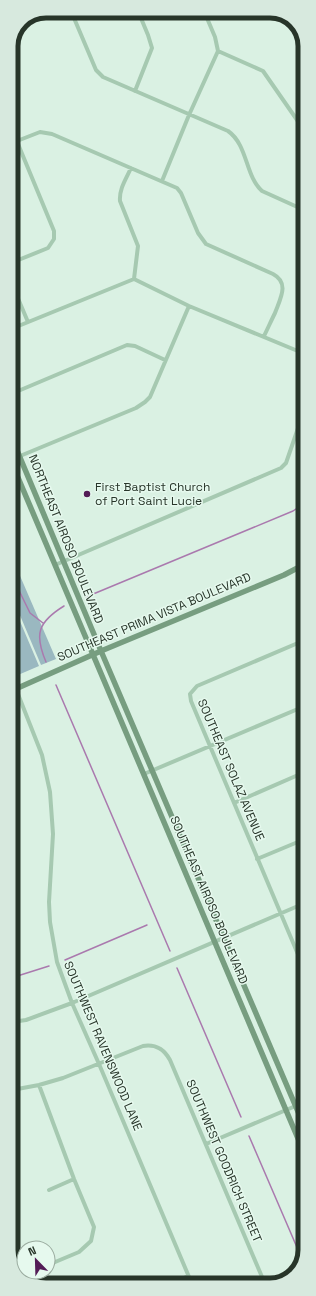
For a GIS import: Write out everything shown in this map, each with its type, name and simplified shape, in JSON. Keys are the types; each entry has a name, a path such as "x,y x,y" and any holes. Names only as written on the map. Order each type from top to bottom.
{"main road":[{"name":"NORTHEAST AIROSO BOULEVARD","path":"18,452 101,651"},
{"name":"NORTHEAST AIROSO BOULEVARD","path":"18,478 93,654"},
{"name":"SOUTHEAST PRIMA VISTA BOULEVARD","path":"18,688 93,654 284,575 298,568"},
{"name":"SOUTHEAST AIROSO BOULEVARD","path":"101,651 298,1111"},
{"name":"SOUTHEAST AIROSO BOULEVARD","path":"93,654 298,1138"},
{"path":"180,860 189,856"},
{"path":"249,1022 258,1018"}],"street":[{"path":"74,18 96,70 103,77 228,131 235,136 256,186 262,191 298,207"},
{"path":"135,91 152,48 141,18"},
{"path":"162,181 189,115 218,52 215,37 207,18"},
{"path":"218,52 262,71 298,122"},
{"path":"18,141 40,132 52,134 180,190 201,239 206,244 273,274 281,280 283,288 282,296 264,336"},
{"path":"18,143 54,231 54,239 48,248 18,260"},
{"path":"131,168 122,185 119,195 138,246 134,279"},
{"path":"18,326 134,279 188,306 264,336 298,351"},
{"path":"18,298 28,322"},
{"path":"20,456 142,405 150,397 188,306"},
{"path":"18,391 127,346 135,346 165,360"},
{"path":"55,565 281,468 286,463 298,428"},
{"name":"SOUTHEAST SOLAZ AVENUE","path":"298,643 197,686 190,694 191,701 298,954"},
{"name":"SOUTHWEST RAVENSWOOD LANE","path":"18,698 36,735 47,773 52,803 54,834 49,884 50,922 56,962 188,1276"},
{"path":"144,774 298,709"},
{"path":"234,803 298,775"},
{"path":"257,859 298,842"},
{"path":"18,1021 26,1020 72,1003 298,906"},
{"name":"SOUTHWEST GOODRICH STREET","path":"99,1064 143,1046 152,1045 160,1048 165,1053 170,1060 262,1278"},
{"path":"18,1089 64,1078 99,1064"},
{"path":"39,1085 74,1179 94,1227 91,1241 79,1252 56,1262"},
{"path":"206,1144 296,1106"},
{"path":"49,1190 74,1179"},
{"path":"183,1278 188,1276"}],"shaded area":[{"path":"18,571 56,659 41,665 18,611"},
{"path":"18,616 39,666 18,675"}],"waterway":[{"path":"86,597 298,508"},
{"path":"18,588 30,613 43,623"},
{"path":"46,662 40,644 41,630 44,623 55,612 64,606"},
{"path":"56,685 170,951"},
{"path":"65,960 147,925"},
{"path":"18,976 49,966"},
{"path":"177,968 241,1117"},
{"path":"249,1136 298,1250"}],"place":[{"name":"First Baptist Church of Port Saint Lucie","path":"87,494"}]}
